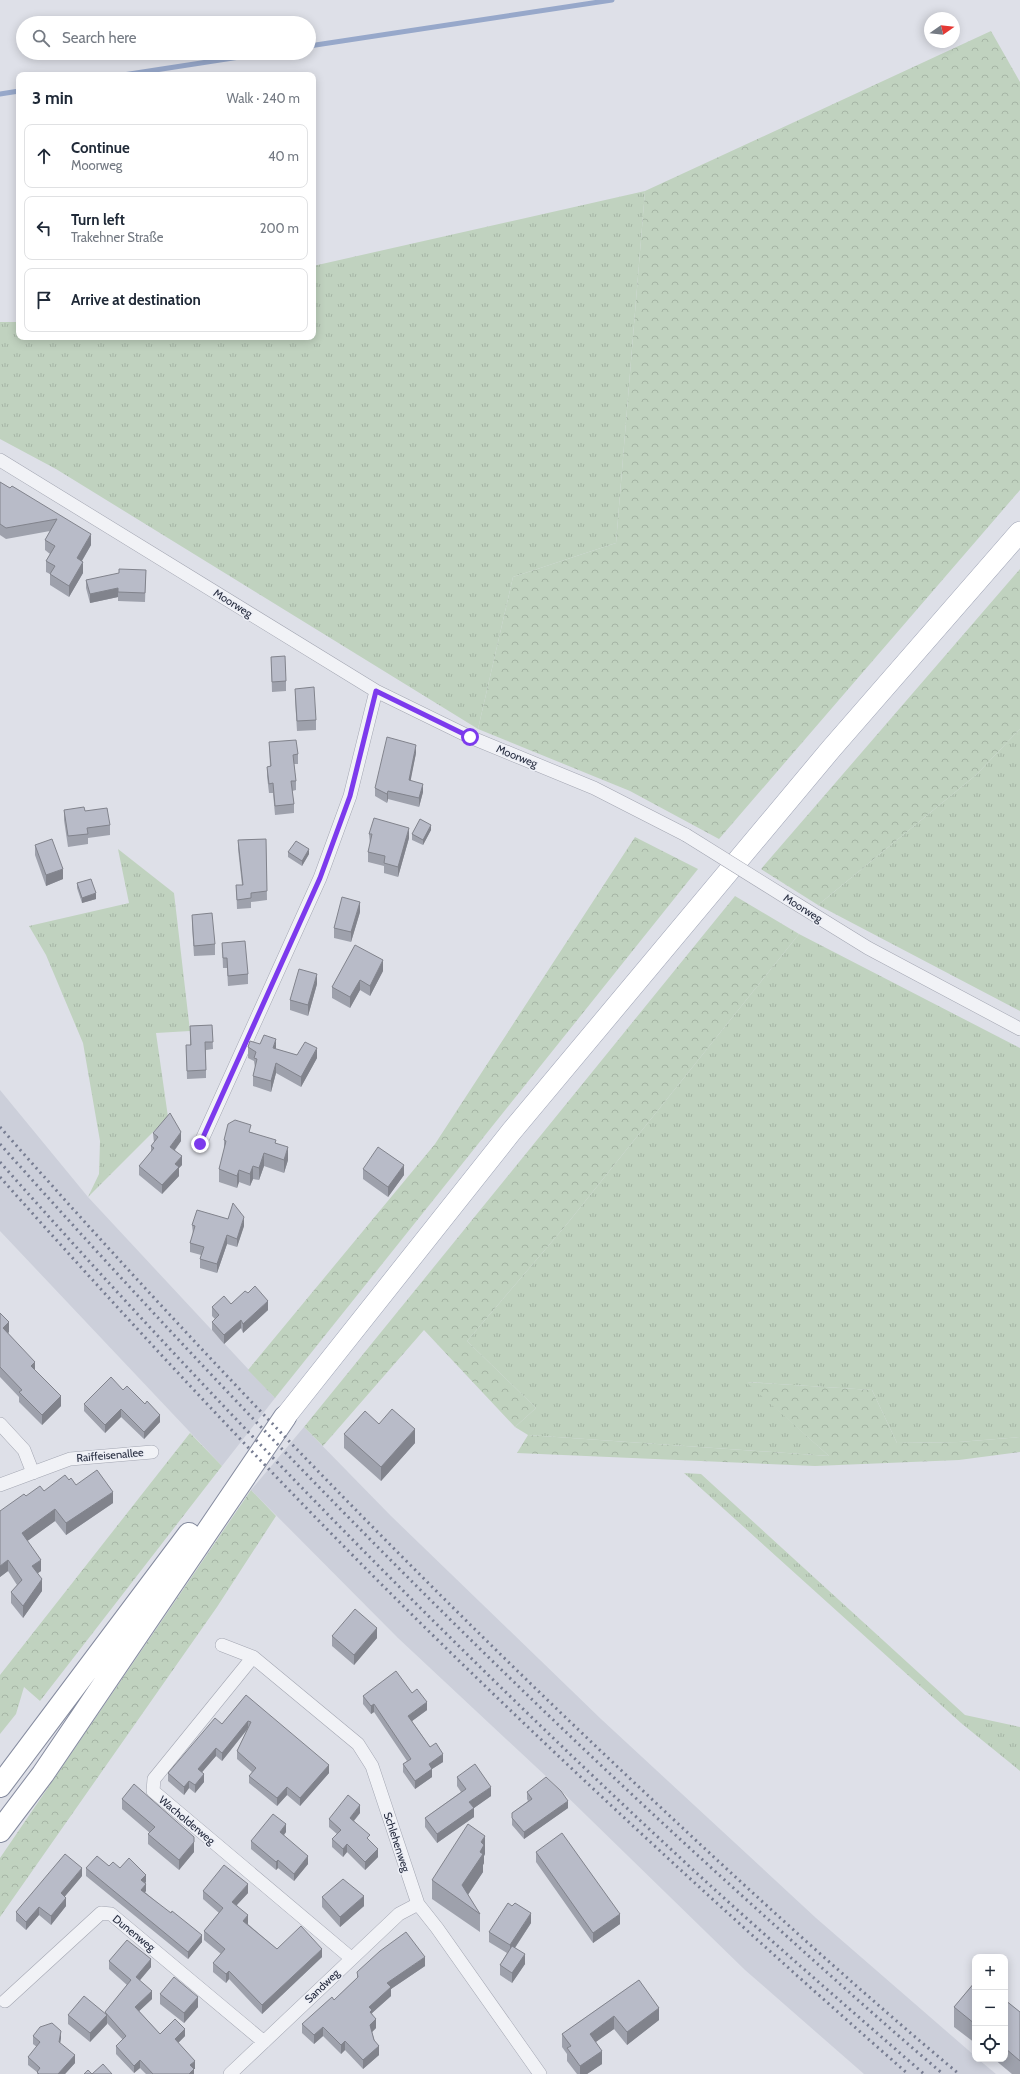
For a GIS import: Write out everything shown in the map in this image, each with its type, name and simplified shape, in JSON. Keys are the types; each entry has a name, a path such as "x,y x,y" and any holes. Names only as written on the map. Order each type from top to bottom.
{"highway":[{"path":"0,1786 240,1466 285,1417"},
{"path":"0,1831 43,1774 285,1417"}],"main road":[{"path":"285,1417 516,1126 831,749 1020,532"}],"street":[{"name":"Moorweg","path":"0,460 376,691 470,737 594,788 686,835 868,948 1020,1029"},
{"path":"200,1144 320,878 350,796 376,691"},
{"path":"0,1424 24,1450 33,1473"},
{"name":"Raiffeisenallee","path":"0,1486 70,1459 152,1452"},
{"name":"Schlehenweg","path":"222,1645 253,1657 358,1744 372,1766 418,1904 437,1928 540,2074"},
{"name":"Wacholderweg","path":"253,1657 154,1779 153,1791 351,1958"},
{"name":"Sandweg","path":"230,2074 399,1914 418,1904"},
{"name":"Dunenweg","path":"5,2001 101,1913 111,1914 264,2042"}],"shaded area":[{"path":"0,1090 88,1197 275,1398 222,1466 0,1231"},
{"path":"304,1427 391,1516 601,1719 816,1918 972,2053 972,2062 982,2062 996,2074 864,2074 745,1970 550,1780 398,1638 251,1490"}],"green space":[{"path":"991,31 1020,82 1020,490 719,839 630,791 478,729 513,577 616,543 645,191 954,48 960,48 960,45"},
{"path":"645,191 616,543 513,577 478,729 56,469 0,439 0,322 16,322 16,340 316,340 316,265"},
{"path":"1020,569 1020,729 976,775 818,905 761,869"},
{"path":"1020,729 1020,1011 818,905 976,775"},
{"path":"635,837 698,869 275,1398 248,1370 435,1144"},
{"path":"118,849 174,893 190,1031 156,1033 168,1117 88,1197 99,1174 100,1141 83,1043 46,955 29,926 129,903"},
{"path":"735,896 799,934 567,1224 467,1341 536,1408 515,1427 424,1330 323,1446 304,1427"},
{"path":"799,934 1020,1048 1020,1437 959,1442 897,1443 872,1390 747,1382 829,1456 528,1435 515,1427 536,1408 467,1341 567,1224"},
{"path":"746,1382 872,1390 897,1443 959,1442 1020,1437 1020,1452 959,1460 815,1466 517,1453 528,1435 829,1456"},
{"path":"190,1433 222,1466 40,1701 24,1687 16,1714 0,1734 0,1675"},
{"path":"684,1473 701,1474 965,1715 1020,1727 1020,1771 961,1723"},
{"path":"251,1490 276,1516 217,1607 0,1917 0,1858"}],"building":[{"path":"0,482 10,488 12,486 91,534 77,558 83,562 69,586 50,574 55,566 46,561 55,546 45,540 57,519 6,528 0,524"},
{"path":"119,569 146,570 145,593 118,592 118,588 90,594 86,580 119,573"},
{"path":"285,656 286,681 272,682 271,657"},
{"path":"314,687 316,720 297,721 295,689"},
{"path":"387,737 416,745 409,780 423,784 419,798 388,791 387,794 375,788"},
{"path":"296,740 298,754 293,755 296,781 291,781 294,804 275,806 273,783 269,784 267,767 271,766 269,742"},
{"path":"84,807 85,811 107,808 110,825 87,828 88,834 68,836 64,810"},
{"path":"374,818 409,828 398,867 384,863 385,856 368,852 372,834 369,834"},
{"path":"420,819 431,825 423,840 412,834"},
{"path":"52,839 63,869 46,875 35,845"},
{"path":"266,839 267,891 251,893 251,898 237,900 236,885 243,885 238,840"},
{"path":"296,841 309,849 302,861 288,852"},
{"path":"91,879 96,893 82,898 77,883"},
{"path":"342,897 360,902 351,932 334,928"},
{"path":"212,913 215,944 194,946 192,915"},
{"path":"245,941 248,974 228,976 227,958 223,958 222,943"},
{"path":"355,945 383,960 370,986 360,980 350,997 332,987"},
{"path":"299,969 317,974 308,1005 290,1000"},
{"path":"212,1025 213,1042 205,1042 206,1070 187,1071 186,1045 191,1045 190,1026"},
{"path":"264,1035 276,1039 273,1048 297,1055 305,1042 317,1048 301,1077 276,1063 271,1081 253,1076 257,1059 254,1058 256,1052 248,1047 250,1041 260,1044"},
{"path":"170,1113 181,1132 170,1147 182,1156 175,1164 179,1167 162,1185 139,1166 154,1148 151,1146 158,1137 153,1133"},
{"path":"235,1120 251,1125 249,1132 276,1140 275,1143 288,1147 284,1160 264,1153 259,1168 253,1166 250,1174 239,1170 237,1176 219,1169 226,1141 224,1140 228,1124"},
{"path":"378,1147 404,1165 388,1187 363,1169"},
{"path":"233,1203 244,1217 237,1239 227,1235 217,1264 200,1259 204,1247 190,1243 195,1226 192,1225 197,1210 228,1219"},
{"path":"255,1286 268,1301 243,1324 241,1320 224,1335 212,1322 219,1315 212,1307 224,1296 231,1304 245,1291 248,1293"},
{"path":"0,1313 9,1322 3,1328 35,1362 31,1366 61,1396 42,1415 19,1392 22,1390 0,1367"},
{"path":"111,1377 123,1390 127,1386 145,1404 147,1401 160,1415 144,1432 121,1409 105,1425 84,1404"},
{"path":"392,1409 415,1429 381,1467 344,1434 365,1411 379,1424"},
{"path":"97,1470 113,1492 66,1523 55,1509 22,1533 41,1560 32,1566 42,1579 23,1606 11,1592 22,1580 8,1560 0,1566 0,1511 24,1494 26,1496 40,1486 44,1491 65,1475 69,1480 71,1478 76,1485"},
{"path":"355,1609 377,1628 354,1655 332,1636"},
{"path":"396,1671 412,1693 417,1689 427,1702 408,1716 430,1747 436,1743 443,1754 429,1764 432,1769 415,1781 403,1764 411,1759 374,1704 371,1706 363,1696"},
{"path":"246,1695 329,1765 300,1798 287,1787 277,1798 249,1776 256,1768 237,1751 251,1722 248,1721 222,1753 216,1748 198,1769 204,1774 195,1785 189,1781 184,1787 168,1773 215,1718 222,1724"},
{"path":"475,1764 491,1787 469,1802 474,1808 437,1834 425,1818 466,1789 457,1777"},
{"path":"546,1777 561,1791 568,1801 524,1832 512,1818 512,1813 532,1799 527,1792"},
{"path":"134,1784 194,1837 194,1842 179,1860 148,1834 155,1827 122,1799"},
{"path":"348,1795 360,1805 350,1818 370,1835 367,1838 378,1849 365,1862 347,1844 343,1849 332,1839 341,1830 329,1819"},
{"path":"273,1814 286,1824 280,1832 308,1856 294,1874 278,1860 276,1862 251,1841"},
{"path":"468,1824 485,1836 481,1842 484,1845 480,1852 483,1854 462,1885 480,1914 432,1880"},
{"path":"562,1833 620,1914 593,1933 536,1852"},
{"path":"65,1854 82,1868 61,1893 66,1898 51,1916 39,1907 26,1922 16,1912"},
{"path":"97,1856 109,1866 113,1862 120,1868 129,1858 146,1875 141,1880 146,1884 141,1890 171,1913 172,1911 202,1935 188,1952 86,1868"},
{"path":"224,1865 248,1884 232,1902 248,1915 243,1921 277,1949 301,1926 322,1949 262,2005 229,1971 226,1974 213,1963 225,1949 204,1931 223,1908 203,1891"},
{"path":"343,1879 364,1896 340,1917 322,1897"},
{"path":"508,1903 512,1906 515,1903 531,1913 510,1945 489,1932"},
{"path":"406,1932 425,1957 387,1983 391,1987 369,2007 372,2010 370,2012 376,2019 370,2025 374,2040 379,2046 363,2060 345,2041 341,2045 323,2027 314,2035 302,2024 332,1997 334,2000 358,1977 357,1972 380,1951"},
{"path":"127,1940 151,1959 136,1977 152,1991 135,2007 160,2034 175,2019 185,2029 175,2039 195,2061 190,2065 194,2069 189,2074 153,2074 140,2060 134,2066 116,2046 126,2036 105,2012 131,1980 109,1961"},
{"path":"512,1946 525,1954 512,1973 500,1965"},
{"path":"174,1977 198,1997 184,2013 160,1994"},
{"path":"639,1980 659,2008 627,2032 614,2016 590,2034 602,2051 580,2066 567,2048 571,2046 562,2034"},
{"path":"972,1986 972,2022 954,2007"},
{"path":"84,1996 107,2015 90,2033 68,2015"},
{"path":"1008,2002 1020,2012 1020,2061 1008,2051"},
{"path":"52,2023 61,2031 59,2042 75,2055 58,2074 39,2074 37,2072 40,2068 28,2057 40,2042 33,2036 40,2027"},
{"path":"103,2064 112,2074 92,2074"},
{"path":"88,2070 92,2074 84,2074"}],"waterway":[{"path":"316,45 612,0"},
{"path":"142,72 220,60"},
{"path":"0,94 16,91"}],"railway":[{"path":"0,1127 78,1215 238,1388 402,1557 486,1640 570,1722 730,1872 844,1975 959,2074"},
{"path":"0,1144 179,1341 271,1438 458,1627 651,1812 821,1967 943,2074"},
{"path":"0,1162 82,1254 250,1434 336,1523 510,1697 689,1866 776,1945 924,2074"},
{"path":"0,1177 221,1419 392,1595 619,1813 734,1919 908,2074"}],"route":[{"path":"200,1144 320,878 350,796 376,691 470,737"}]}
